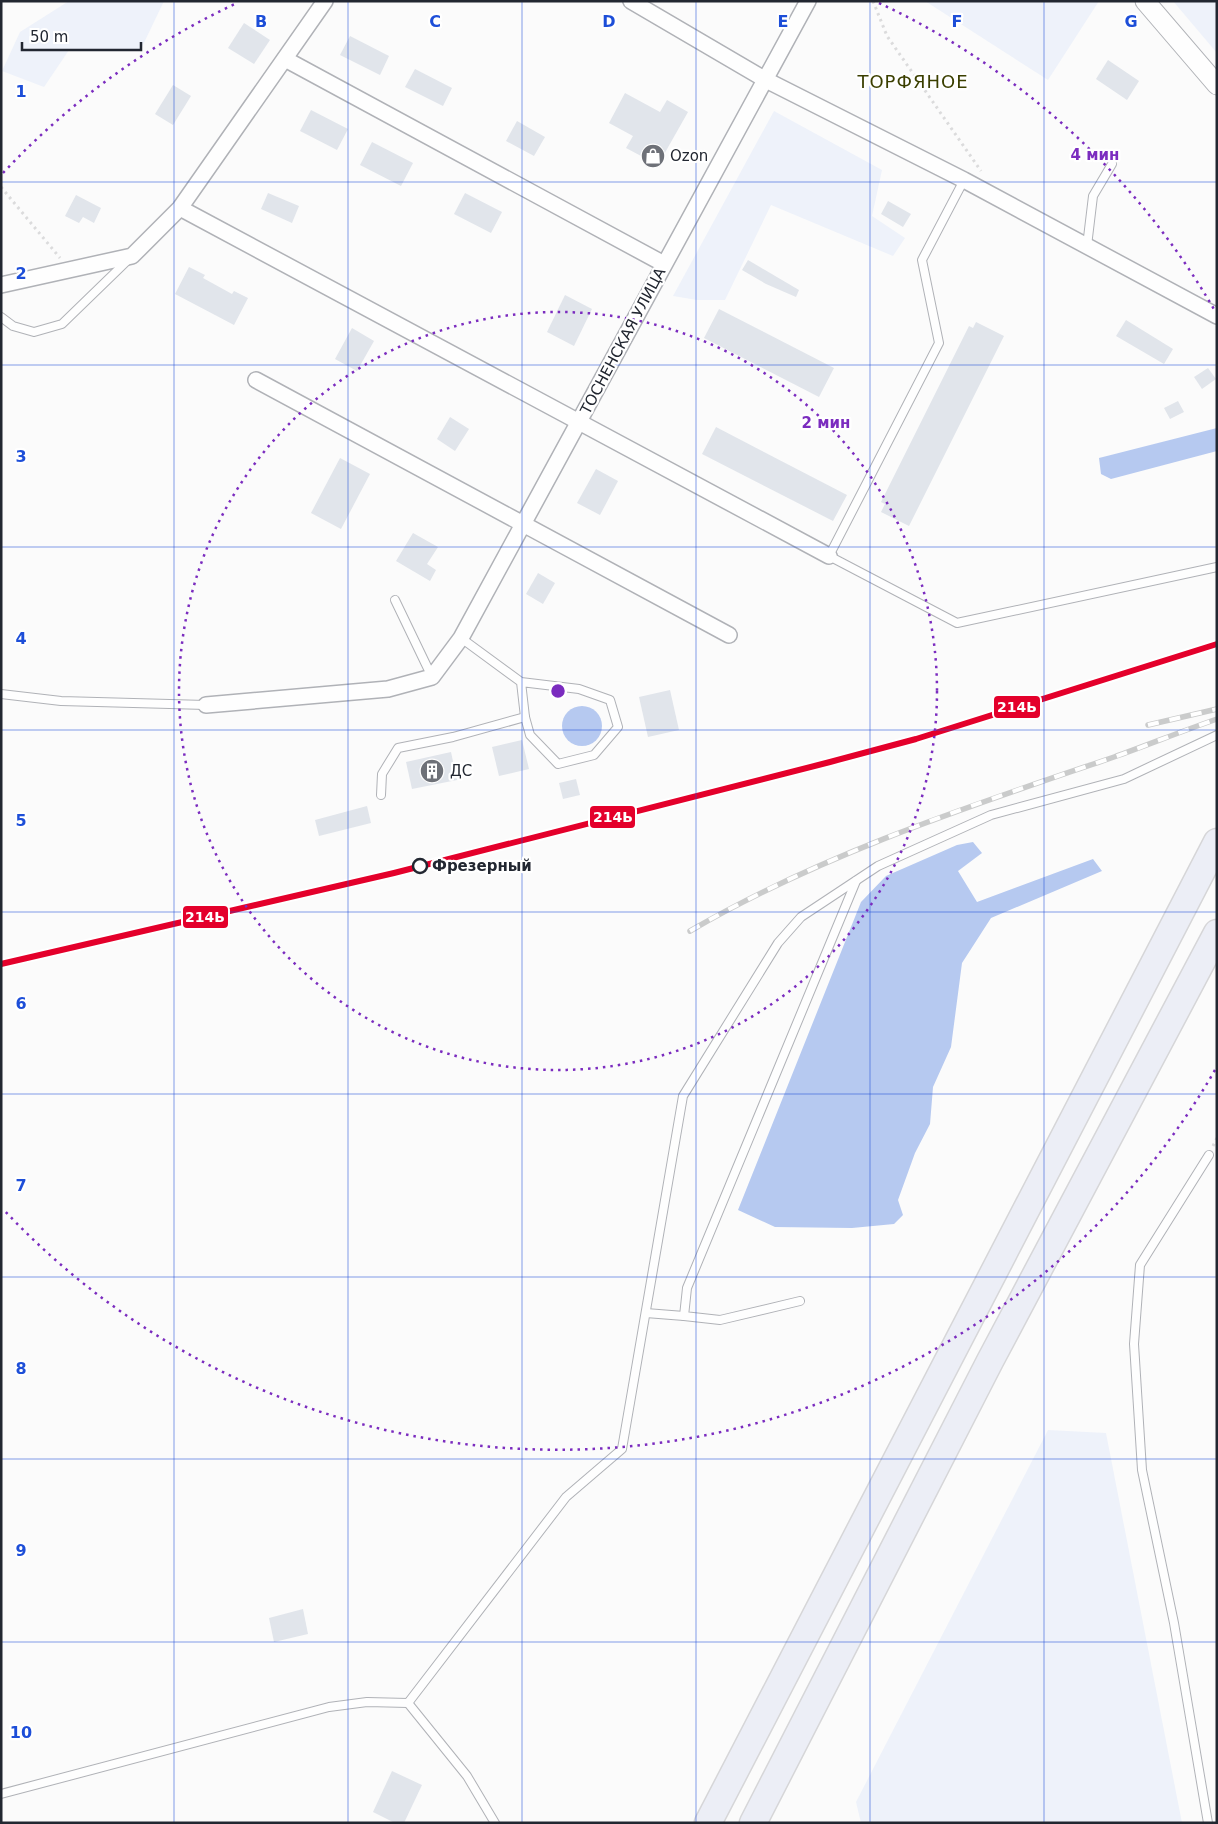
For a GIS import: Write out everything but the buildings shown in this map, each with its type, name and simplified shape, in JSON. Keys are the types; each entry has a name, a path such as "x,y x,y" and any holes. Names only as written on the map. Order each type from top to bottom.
{"highway":[{"path":"708,1823 1217,842"},
{"path":"753,1823 986,1370 1217,933"}],"street":[{"path":"1,285 132,256 180,208 325,1"},
{"path":"631,1 766,80 964,180 1217,316"},
{"name":"ТОСНЕНСКАЯ УЛИЦА","path":"432,677 461,638 808,1"},
{"path":"1145,1 1217,85"},
{"path":"285,59 664,264"},
{"path":"180,208 829,556"},
{"path":"256,380 729,635"},
{"path":"206,705 388,689 432,677"}],"lane":[{"path":"1087,247 1093,196 1112,164"},
{"path":"964,180 922,260 939,343 829,556 957,623 1217,567"},
{"path":"1,317 14,326 34,332 62,324 132,256"},
{"path":"395,600 432,677"},
{"path":"461,638 521,682 579,689 610,700 618,727 594,755 558,764 530,735 525,717 521,682"},
{"path":"1,694 61,701 206,705"},
{"path":"381,795 382,774 398,748 453,737 525,717"},
{"path":"408,1703 566,1497 622,1449 683,1096 778,943 801,917 878,866 991,815 1124,779 1217,735"},
{"path":"684,1316 687,1288 856,881"},
{"path":"1208,1155 1140,1265 1134,1344 1142,1470 1174,1623 1208,1823"},
{"path":"646,1313 720,1320 800,1301"},
{"path":"1,1794 329,1707 367,1702 408,1703 467,1776 494,1823"}],"path":[{"path":"873,1 887,36 984,175"},
{"path":"1,187 45,238 69,270"}],"shaded area":[{"path":"69,1 164,1 141,49 69,50 44,87 2,71 20,32"},
{"path":"925,1 1099,1 1048,80"},
{"path":"1173,1 1217,1 1217,53"},
{"path":"774,111 882,170 872,216 905,238 893,256 771,205 725,300 697,300 673,296"},
{"path":"1048,1430 1106,1433 1182,1823 861,1823 856,1802"}],"water":[{"path":"1217,428 1217,451 1111,479 1101,474 1099,458"},
{"path":"586,706 593,709 599,715 602,726 601,734 593,743 586,746 578,746 571,743 563,734 562,722 565,715 574,707"},
{"path":"973,842 982,853 958,871 977,902 1093,859 1102,871 991,918 962,963 951,1047 933,1087 930,1124 915,1153 898,1200 903,1215 894,1224 852,1228 775,1227 738,1210 861,902 886,876 957,845"}],"railway":[{"path":"1148,725 1217,709"},
{"path":"690,931 740,903 844,855 951,813 1114,757 1217,719"}],"transit line":[{"name":"214Ь","path":"1,964 394,873 830,762 916,739 1217,644"}],"place":[{"name":"Ozon","path":"653,156"},
{"name":"ДС","path":"432,771"},
{"name":"Фрезерный","path":"420,866"}],"district":[{"name":"ТОРФЯНОЕ","path":"913,82"}]}
